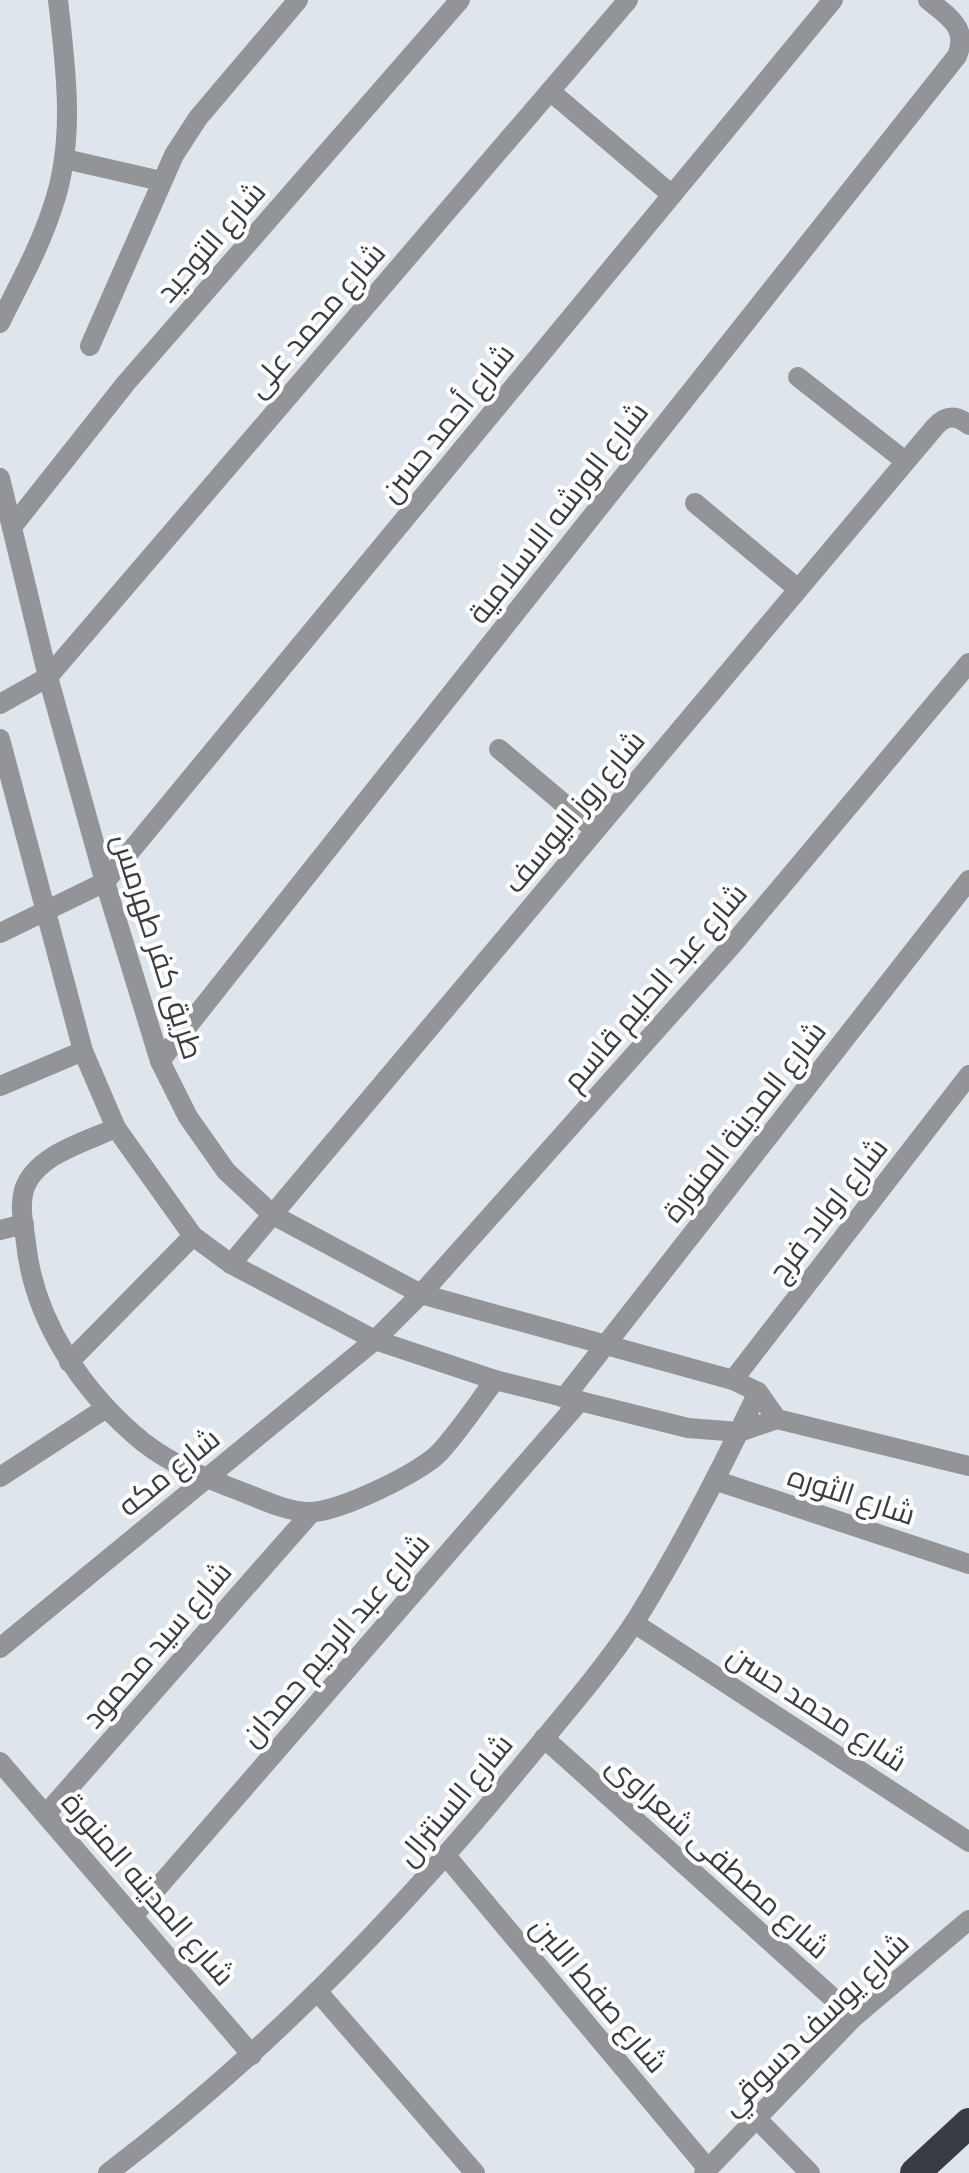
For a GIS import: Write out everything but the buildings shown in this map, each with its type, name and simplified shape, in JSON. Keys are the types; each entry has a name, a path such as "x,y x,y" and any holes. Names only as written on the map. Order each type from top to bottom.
{"highway":[{"path":"915,2173 969,2123"}],"street":[{"path":"0,324 53,208 65,158 68,107 58,0"},
{"path":"90,346 160,181 198,118 298,0"},
{"name":"شارع التوحيد","path":"7,521 460,0"},
{"name":"شارع محمد على","path":"48,677 628,0"},
{"name":"شارع أحمد حسن","path":"105,882 833,0"},
{"name":"شارع الورشه الاسلامية","path":"160,1060 957,56 961,32 954,21 928,0"},
{"path":"550,91 672,194"},
{"path":"65,158 160,181"},
{"path":"798,377 905,461"},
{"name":"شارع روز اليوسف","path":"231,1264 905,461 942,419 954,416 969,425"},
{"name":"طريق كفر طهرمس","path":"0,478 7,521 48,677 160,1060 188,1117 226,1171 272,1215 421,1294 733,1380 758,1392 777,1419"},
{"path":"695,503 798,589"},
{"name":"شارع عبد الحليم قاسم","path":"375,1340 421,1294 732,944 969,664"},
{"path":"0,704 48,677"},
{"path":"0,739 83,1051 116,1128 193,1236 231,1264 375,1340 496,1380 688,1428 739,1432 777,1419 969,1466"},
{"path":"499,749 595,830"},
{"name":"شارع المدينة المنورة","path":"572,1400 606,1346 969,880"},
{"path":"0,933 105,882"},
{"path":"0,1086 83,1051"},
{"name":"شارع اولاد فرج","path":"733,1380 969,1075"},
{"path":"116,1128 50,1158 35,1172 24,1189 24,1224 28,1260 42,1308 69,1362 106,1408 145,1444 206,1478 285,1508 311,1512 341,1507 429,1462 496,1380"},
{"path":"0,1230 24,1224"},
{"path":"69,1362 193,1236"},
{"name":"شارع مكه","path":"0,1648 375,1340"},
{"name":"شارع السنترال","path":"108,2173 252,2055 318,1992 447,1856 634,1623 717,1481 758,1392"},
{"name":"شارع عبد الرحيم حمدان","path":"133,1916 572,1400"},
{"path":"0,1477 106,1408"},
{"name":"شارع الثوره","path":"717,1481 969,1564"},
{"name":"شارع سيد محمود","path":"46,1814 311,1512"},
{"name":"شارع محمد حسن","path":"634,1623 969,1842"},
{"name":"شارع مصطفى شعراوى","path":"544,1738 854,2018"},
{"name":"شارع المدينه المنورة","path":"0,1762 252,2055"},
{"name":"شارع صفط اللبن","path":"447,1856 706,2171"},
{"name":"شارع يوسف دسوقي","path":"706,2171 854,2018 969,1920"},
{"path":"318,1992 475,2173"},
{"path":"756,2118 810,2173"}]}
